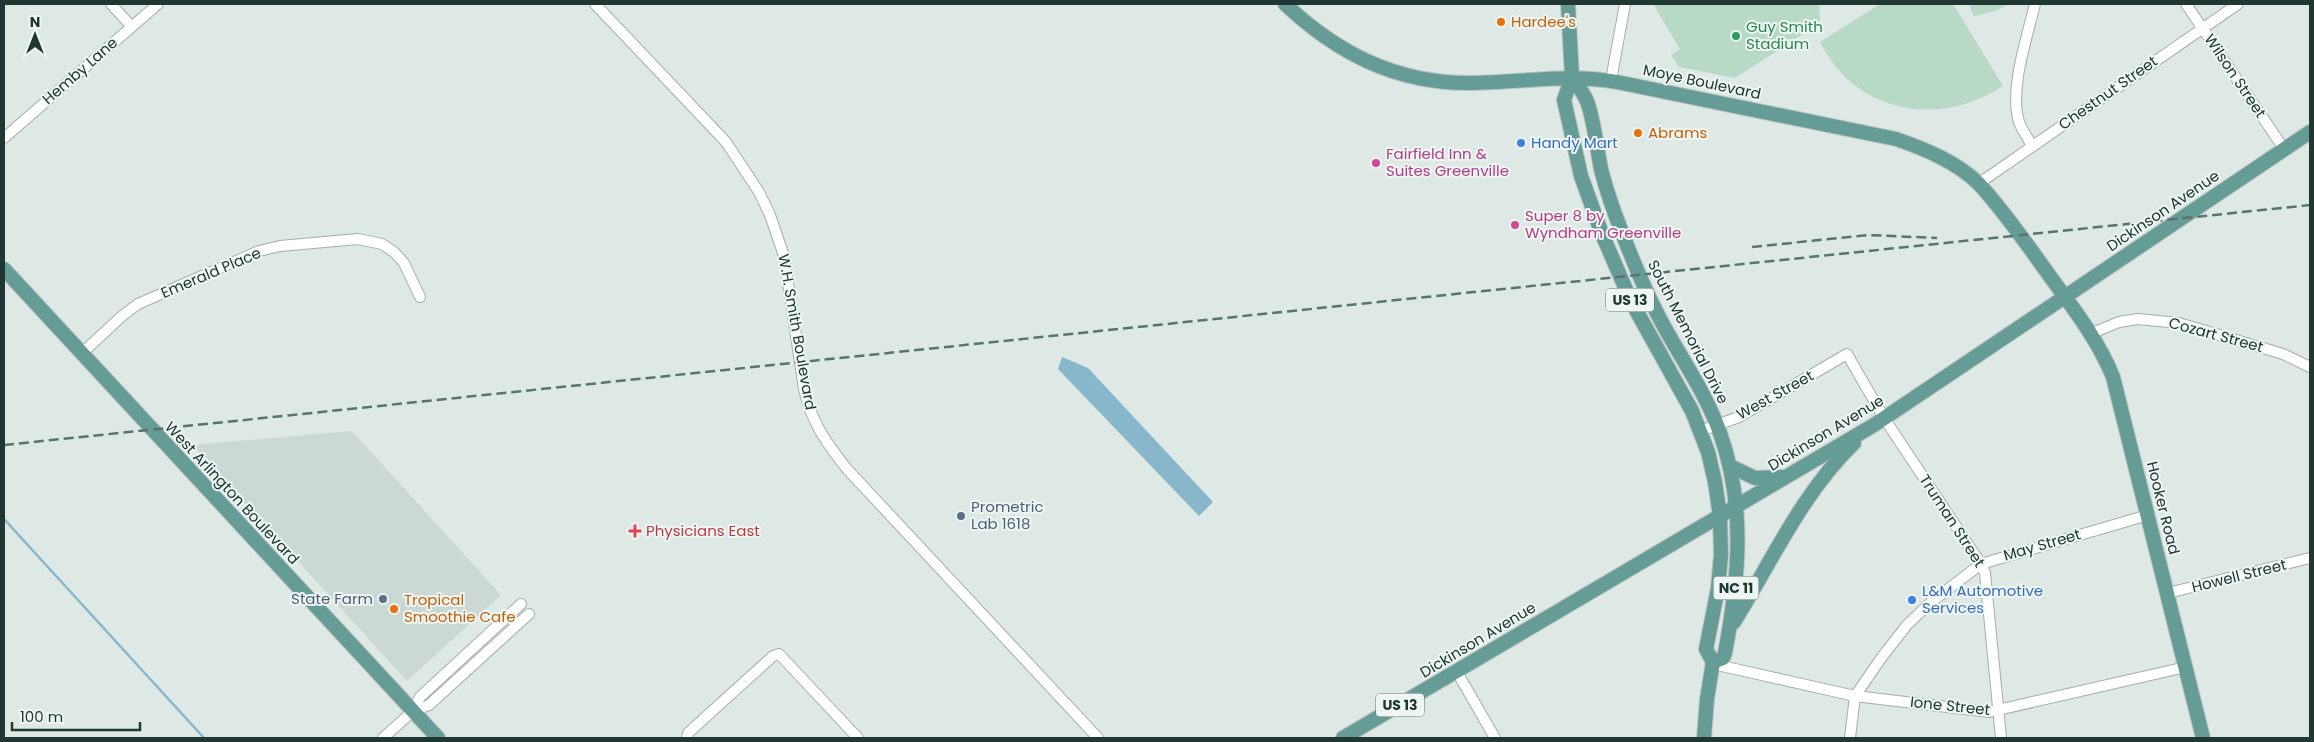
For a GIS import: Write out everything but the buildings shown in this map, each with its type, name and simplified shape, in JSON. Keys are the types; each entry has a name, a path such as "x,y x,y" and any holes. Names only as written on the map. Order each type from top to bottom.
{"main road":[{"name":"Moye Boulevard","path":"1285,4 1330,43 1383,68 1416,77 1445,82 1470,83 1572,76 1611,80 1896,139 1919,147 1951,163 1978,184 2020,235 2065,297"},
{"name":"South Memorial Drive","path":"1568,4 1572,76 1564,100 1574,150 1589,200 1631,301 1653,344 1685,397 1700,431 1712,466 1720,516 1720,572 1706,649 1713,663 1704,738"},
{"name":"South Memorial Drive","path":"1572,76 1587,100 1602,173 1620,228 1639,274 1666,330 1698,384 1717,425 1730,466 1737,507 1738,568 1730,629 1723,658 1713,663"},
{"name":"Dickinson Avenue","path":"1343,738 1737,507 1879,421 2310,132"},
{"name":"West Arlington Boulevard","path":"4,269 438,738"},
{"name":"Hooker Road","path":"2065,297 2090,334 2113,377 2203,738"},
{"path":"1730,629 1807,499 1842,455 1879,421"},
{"path":"1730,466 1756,478 1786,477"}],"street":[{"path":"111,4 131,26"},
{"name":"Hemby Lane","path":"4,138 158,4"},
{"name":"W.H. Smith Boulevard","path":"594,4 726,142 759,192 770,215 784,256 808,408 822,437 847,469 1098,738"},
{"path":"1611,80 1625,4"},
{"path":"2032,146 2020,124 2016,108 2017,86 2035,4"},
{"name":"Wilson Street","path":"2186,4 2284,149"},
{"name":"Chestnut Street","path":"1978,184 2238,4"},
{"name":"Emerald Place","path":"81,354 122,316 138,304 259,251 280,246 358,239 382,244 394,252 404,263 420,297"},
{"name":"Cozart Street","path":"2090,334 2119,322 2138,318 2179,323 2283,354 2310,367"},
{"name":"West Street","path":"1700,431 1746,413 1847,354"},
{"name":"Truman Street","path":"1847,354 1879,421 1981,564 1985,573 2002,738"},
{"name":"May Street","path":"1850,738 1855,696 1907,625 1935,598 1981,564 2148,515"},
{"name":"Howell Street","path":"2168,593 2310,558"},
{"path":"412,712 420,697 521,604"},
{"path":"383,738 412,712 429,704 529,614"},
{"path":"687,738 688,733 773,656 779,654 858,738"},
{"name":"Ione Street","path":"1713,663 1855,696 1989,712 2186,667"},
{"path":"1458,672 1495,738"}],"shaded area":[{"path":"352,431 501,595 407,681 192,445"}],"green space":[{"name":"Guy Smith Stadium","path":"1653,4 1819,4 1820,23 1735,78 1679,67 1671,55 1680,49"},
{"path":"1880,4 1953,4 2003,86 1978,99 1952,107 1926,110 1901,107 1877,99 1855,85 1836,66 1820,42"},
{"path":"1969,4 2008,4 1995,11 1974,16"}],"water":[{"path":"1062,357 1088,368 1213,502 1199,516 1058,369"}],"waterway":[{"path":"4,519 204,738"}],"railway":[{"path":"4,445 2310,205"},
{"path":"1752,247 1868,235 1937,238"}],"place":[{"name":"Hardee's","path":"1501,22"},
{"name":"Guy Smith Stadium","path":"1736,36"},
{"name":"Abrams","path":"1638,133"},
{"name":"Handy Mart","path":"1521,143"},
{"name":"Fairfield Inn & Suites Greenville","path":"1376,163"},
{"name":"Super 8 by Wyndham Greenville","path":"1515,225"},
{"name":"Prometric Lab 1618","path":"961,516"},
{"name":"Physicians East","path":"635,531"},
{"name":"State Farm","path":"383,599"},
{"name":"L&M Automotive Services","path":"1912,600"},
{"name":"Tropical Smoothie Cafe","path":"394,609"}]}
